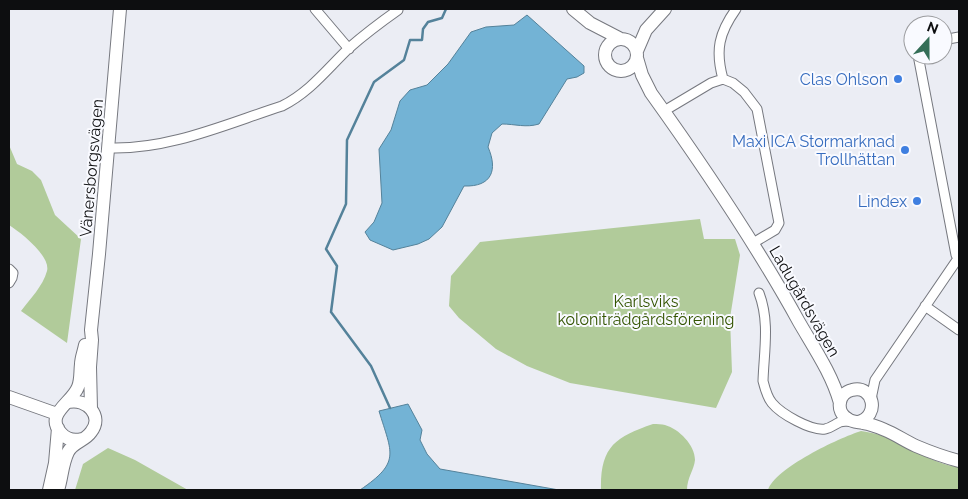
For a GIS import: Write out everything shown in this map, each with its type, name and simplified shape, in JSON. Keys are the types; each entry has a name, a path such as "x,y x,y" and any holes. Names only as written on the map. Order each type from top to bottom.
{"main road":[{"name":"Vänersborgsvägen","path":"58,490 68,451 90,433 95,425 91,408 91,330 109,148 120,9"},
{"name":"Ladugårdsvägen","path":"573,9 590,23 631,41 637,54 642,75 651,93 725,199 753,243 830,375 839,412"},
{"path":"605,51 611,42 636,32 654,20 665,9"},
{"path":"619,71 631,68 642,38 654,20"},
{"name":"Ladugårdsvägen","path":"590,23 598,34 609,65 635,80 651,93"},
{"name":"Vänersborgsvägen","path":"57,414 61,407 69,402 78,387 86,339 91,330"},
{"name":"Ladugårdsvägen","path":"830,375 837,381 857,389"},
{"path":"888,431 871,404 867,393 857,389 844,394 839,412 846,418 888,431 930,452 959,461"},
{"path":"9,397 57,414 56,421 62,434 75,440 82,439"},
{"path":"69,402 81,402 91,408"},
{"path":"854,421 866,418 871,404"},
{"path":"49,490 55,463 58,428"}],"street":[{"path":"315,9 349,49"},
{"path":"664,111 711,83 723,80 718,58 718,48 724,29 736,9"},
{"path":"109,148 139,148 173,142 282,106 310,88 349,49 398,10"},
{"path":"871,404 875,380 959,257 956,255 920,65"},
{"name":"Ladugårdsvägen","path":"723,80 733,83 744,92 757,109 779,224 776,230 753,243"},
{"path":"9,269 13,273 9,283"},
{"path":"759,293 766,323 765,390 772,403 804,425 813,428 825,429 839,412"},
{"path":"925,306 959,330"},
{"path":"857,389 875,380"}],"green space":[{"path":"9,145 17,164 32,171 41,180 55,215 81,239 67,343 21,311 43,282 47,265 34,245 9,225"},
{"name":"Karlsviks koloniträdgårdsförening","path":"700,219 704,239 735,239 740,255 730,318 732,372 716,408 570,383 527,366 496,349 459,318 449,306 451,276 480,242"},
{"path":"653,424 664,425 676,430 689,443 695,460 687,490 601,490 603,463 612,446 629,434"},
{"path":"861,431 880,435 938,462 959,467 959,490 768,490 773,481 782,472 824,447"},
{"path":"108,448 135,460 188,490 75,490 83,464"}],"water":[{"path":"527,15 584,66 584,73 567,79 539,124 525,126 502,124 492,133 488,147 492,163 490,176 481,184 464,186 442,227 429,239 418,244 393,250 370,240 365,232 374,222 382,203 379,149 391,130 400,101 410,90 427,85 448,64 471,32 486,27 514,25"},
{"path":"408,404 422,430 420,440 427,454 440,469 559,490 360,490 382,472 390,456 390,448 379,411"}],"waterway":[{"path":"390,408 371,366 331,312 337,266 326,249 346,204 347,140 374,82 404,60 410,40 422,40 423,29 428,22 442,18 446,9"}],"place":[{"name":"Clas Ohlson","path":"898,79"},
{"name":"Maxi ICA Stormarknad Trollhättan","path":"905,150"},
{"name":"Lindex","path":"917,201"}]}
